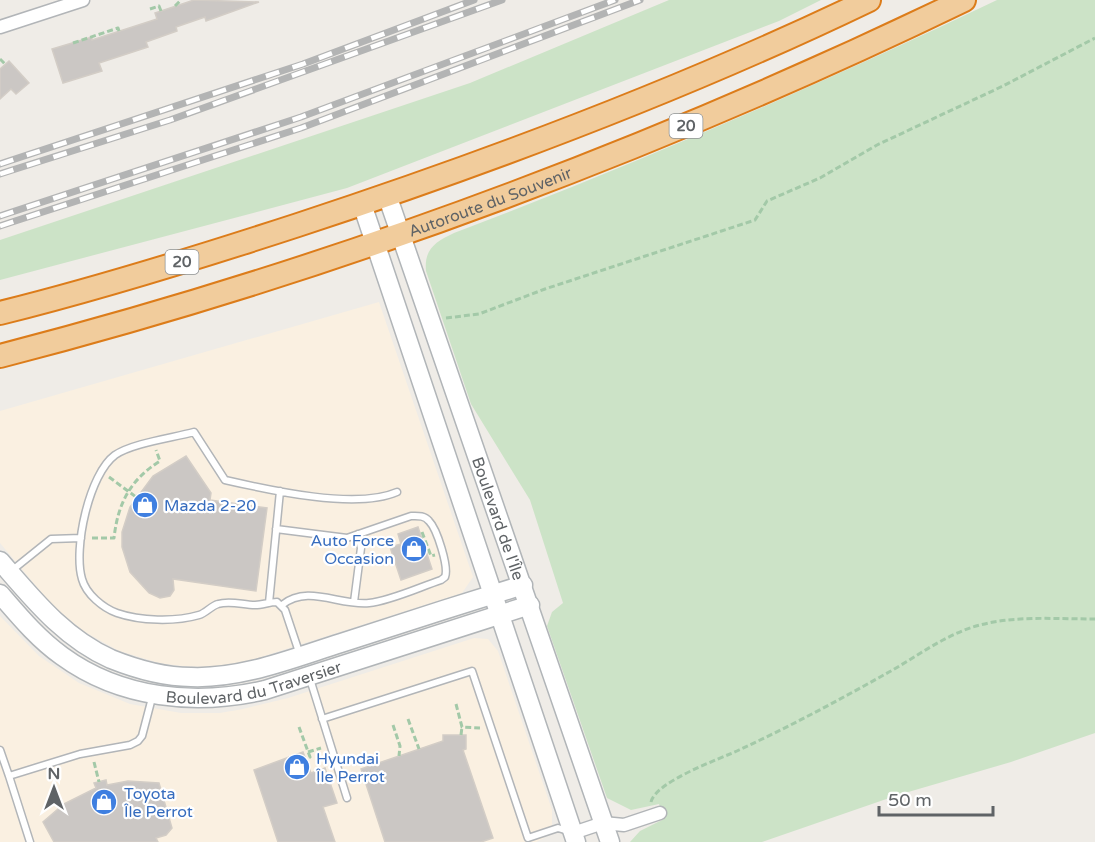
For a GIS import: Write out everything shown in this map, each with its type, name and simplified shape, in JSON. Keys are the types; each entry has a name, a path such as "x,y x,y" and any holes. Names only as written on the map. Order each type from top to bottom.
{"highway":[{"name":"20","path":"0,313 181,262 362,204 579,126 708,73 869,0"},
{"name":"Autoroute du Souvenir","path":"0,356 205,300 375,244 525,191 705,118 964,0"}],"street":[{"path":"0,27 83,0"},
{"name":"Boulevard de l'Île","path":"387,195 610,842"},
{"name":"Boulevard de l'Île","path":"362,204 575,837"},
{"name":"Boulevard du Traversier","path":"3,571 45,613 77,639 111,659 133,667 170,675 212,677 300,656 523,585"},
{"name":"Boulevard du Traversier","path":"0,594 39,636 62,656 98,677 153,694 178,698 225,698 266,690 530,605"},
{"path":"575,837 603,823 624,825 656,814"}],"lane":[{"path":"276,529 348,538 411,516 427,519 446,562 447,572 441,580 369,604 296,596 282,604 218,604 199,615 167,618 117,613 100,603 84,586 79,565 81,538 91,495 101,470 116,454 127,449 194,432 220,477 280,491 368,501 397,492"},
{"path":"269,603 280,491"},
{"path":"354,602 361,548 358,534"},
{"path":"3,571 51,539 81,538"},
{"path":"282,604 300,656"},
{"path":"322,719 472,671 528,838 558,828 575,837"},
{"path":"309,676 348,798"},
{"path":"9,776 80,754 129,745 138,741 145,725 153,694"},
{"path":"0,750 30,842"}],"path":[{"path":"175,6 181,0"},
{"path":"150,9 159,6 161,11"},
{"path":"73,43 118,28 119,31"},
{"path":"430,319 479,314 545,289 755,220 767,201 820,178 877,145 1003,86 1095,38"},
{"path":"0,59 5,64"},
{"path":"90,538 114,538 119,507 127,492 141,475 160,461"},
{"path":"101,470 136,497"},
{"path":"420,525 424,542 431,556"},
{"path":"656,814 652,797 677,778 766,737 889,672 936,644 971,628 991,622 1095,619"},
{"path":"456,704 462,727 461,735"},
{"path":"408,719 419,749"},
{"path":"393,724 400,746 399,756"},
{"path":"299,727 310,757 305,759"},
{"path":"462,727 482,728"},
{"path":"97,774 99,782"}],"shaded area":[{"path":"379,302 473,577 462,593 242,663 206,667 182,666 159,663 119,651 83,631 52,605 0,543 0,411"},
{"path":"0,616 39,656 79,683 130,704 181,713 220,713 243,709 288,698 474,638 488,639 498,651 552,810 552,827 544,838 536,842 0,842"}],"green space":[{"path":"669,0 821,0 779,21 347,188 0,280 0,240 470,83"},
{"path":"997,0 1095,0 1095,733 1011,762 898,795 762,842 630,842 640,831 664,819 659,804 631,810 607,798 547,626 552,612 563,603 530,500 471,404 426,271 429,252 436,243 454,233 728,122"}],"building":[{"path":"194,0 259,2 206,21 205,17 176,27 177,31 146,42 148,47 99,63 102,71 63,83 52,49 92,37 92,40 157,19 155,13"},
{"path":"9,61 29,83 16,94 11,89 0,99 0,69"},
{"path":"186,456 211,493 210,500 267,508 256,591 173,579 174,590 170,596 160,598 149,593 130,572 122,547 122,532 130,507 153,476"},
{"path":"418,527 432,569 401,580 390,547 401,544 398,534"},
{"path":"443,735 466,735 466,749 463,750 493,838 481,842 385,842 361,769 443,741"},
{"path":"303,752 311,773 325,768 337,803 323,807 335,842 278,842 254,770"},
{"path":"106,780 107,785 128,781 159,783 172,828 166,835 156,838 158,842 54,842 43,822 64,804 96,788 94,783"}],"railway":[{"path":"0,164 303,64 474,0"},
{"path":"0,174 170,120 502,0"},
{"path":"0,216 301,117 615,0"},
{"path":"0,226 301,128 640,0"}],"place":[{"name":"Mazda 2-20","path":"145,505"},
{"name":"Auto Force Occasion","path":"414,549"},
{"name":"Hyundai Île Perrot","path":"297,767"},
{"name":"Toyota Île Perrot","path":"104,802"}]}
